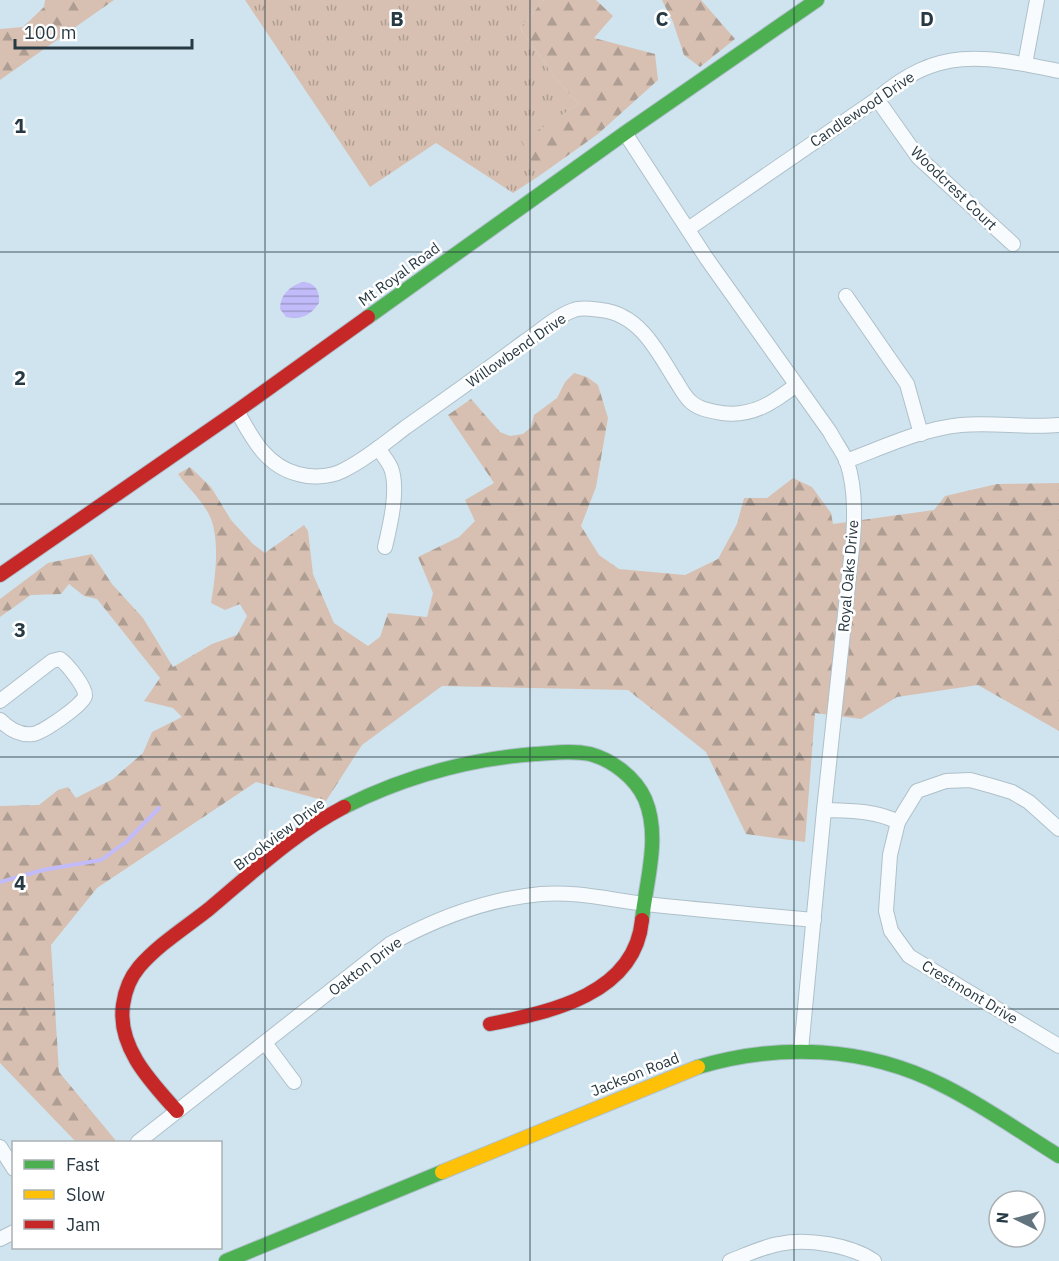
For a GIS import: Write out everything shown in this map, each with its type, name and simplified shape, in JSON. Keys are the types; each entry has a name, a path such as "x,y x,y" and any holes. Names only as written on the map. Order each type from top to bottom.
{"street":[{"name":"Mt Royal Road","path":"0,575 237,411 625,133 817,0"},
{"path":"1025,64 1037,0"},
{"name":"Candlewood Drive","path":"688,229 904,78 936,63 980,58 1059,71"},
{"name":"Woodcrest Court","path":"877,99 918,157 1013,244"},
{"name":"Royal Oaks Drive","path":"625,133 707,259 824,423 846,461 853,498 853,539 801,1050"},
{"path":"846,296 907,384 921,434"},
{"name":"Willowbend Drive","path":"237,411 256,445 283,469 299,475 318,477 342,471 378,448 543,329 573,310 585,308 605,310 624,316 640,329 655,346 690,402 707,410 726,414 751,412 778,399 796,385"},
{"path":"846,461 942,428 969,425 1059,425"},
{"path":"378,448 391,468 393,480 392,510 385,547"},
{"path":"0,701 52,661 60,659 66,663 84,689 85,695 82,702 46,728 33,734 22,734 12,730 0,720"},
{"name":"Brookview Drive","path":"177,1111 143,1071 124,1035 121,1017 123,1002 127,985 137,968 299,836 335,813 387,787 420,775 523,754 582,753 605,760 615,765 631,780 644,797 650,816 652,838 636,951 611,981 587,995 542,1013 490,1023"},
{"name":"Crestmont Drive","path":"1059,829 1029,802 1012,792 970,780 946,781 917,791 898,822 890,855 886,911 891,931 909,956 1059,1046"},
{"path":"824,810 887,816 898,822"},
{"name":"Oakton Drive","path":"140,1141 390,944 436,920 486,903 542,894 566,894 644,904 814,920"},
{"path":"265,1043 294,1082"},
{"name":"Jackson Road","path":"226,1261 691,1069 749,1054 801,1050 848,1054 873,1059 922,1075 963,1096 1059,1156"},
{"path":"0,1147 12,1166"},
{"path":"730,1261 764,1248 797,1242 842,1247 874,1261"}],"green space":[{"path":"45,0 114,0 0,80 0,29 23,27 44,7"},
{"path":"245,0 544,0 520,28 556,79 579,104 522,141 539,176 513,193 436,143 370,187"},
{"path":"544,0 596,0 613,16 594,38 655,54 658,80 598,134 539,176 521,141 579,104 556,79 520,28"},
{"path":"662,0 701,0 735,39 700,67 684,55 673,22"},
{"path":"574,373 587,377 598,385 608,418 596,487 581,526 599,555 619,569 685,575 718,559 737,524 744,498 767,498 793,478 812,487 831,513 833,524 934,510 945,496 997,484 1059,483 1059,731 978,685 897,697 861,719 815,713 805,842 746,834 706,752 628,690 442,686 362,745 326,801 256,782 97,888 51,945 59,1072 116,1141 75,1141 0,1063 0,806 39,805 58,790 68,787 76,798 113,779 143,753 152,732 182,717 173,708 144,701 160,678 97,599 84,596 69,584 61,594 31,595 0,617 0,599 48,563 92,554 112,584 143,618 173,667 212,644 237,635 247,616 240,604 225,610 211,603 216,550 214,529 201,501 178,474 190,467 211,487 231,520 253,544 265,553 304,525 308,531 313,574 334,623 368,646 380,637 388,613 427,617 433,593 418,557 459,537 475,521 465,500 494,483 448,415 471,399 500,432 510,436 523,434 531,427 534,415 557,398 565,382"}],"shaded area":[{"path":"302,282 316,288 319,303 305,316 286,317 280,309 282,300 289,289"}],"waterway":[{"path":"0,882 43,870 101,860 126,842 159,808"}],"traffic: fast":[{"path":"368,317 625,133 817,0"},
{"path":"344,807 413,778 485,760 563,752 583,753 598,757 614,765 629,777 641,791 650,814 651,859 642,920"},
{"path":"698,1067 759,1054 790,1052 822,1052 883,1062 913,1072 957,1093 1059,1156"},
{"path":"226,1261 442,1172"}],"traffic: slow":[{"path":"442,1172 698,1067"}],"traffic: jam":[{"path":"0,575 368,317"},
{"path":"177,1111 138,1063 125,1035 123,1005 130,980 139,967 164,944 257,868 308,829 344,807"},
{"path":"490,1024 563,1005 607,982 624,966 636,945 642,920"}]}
